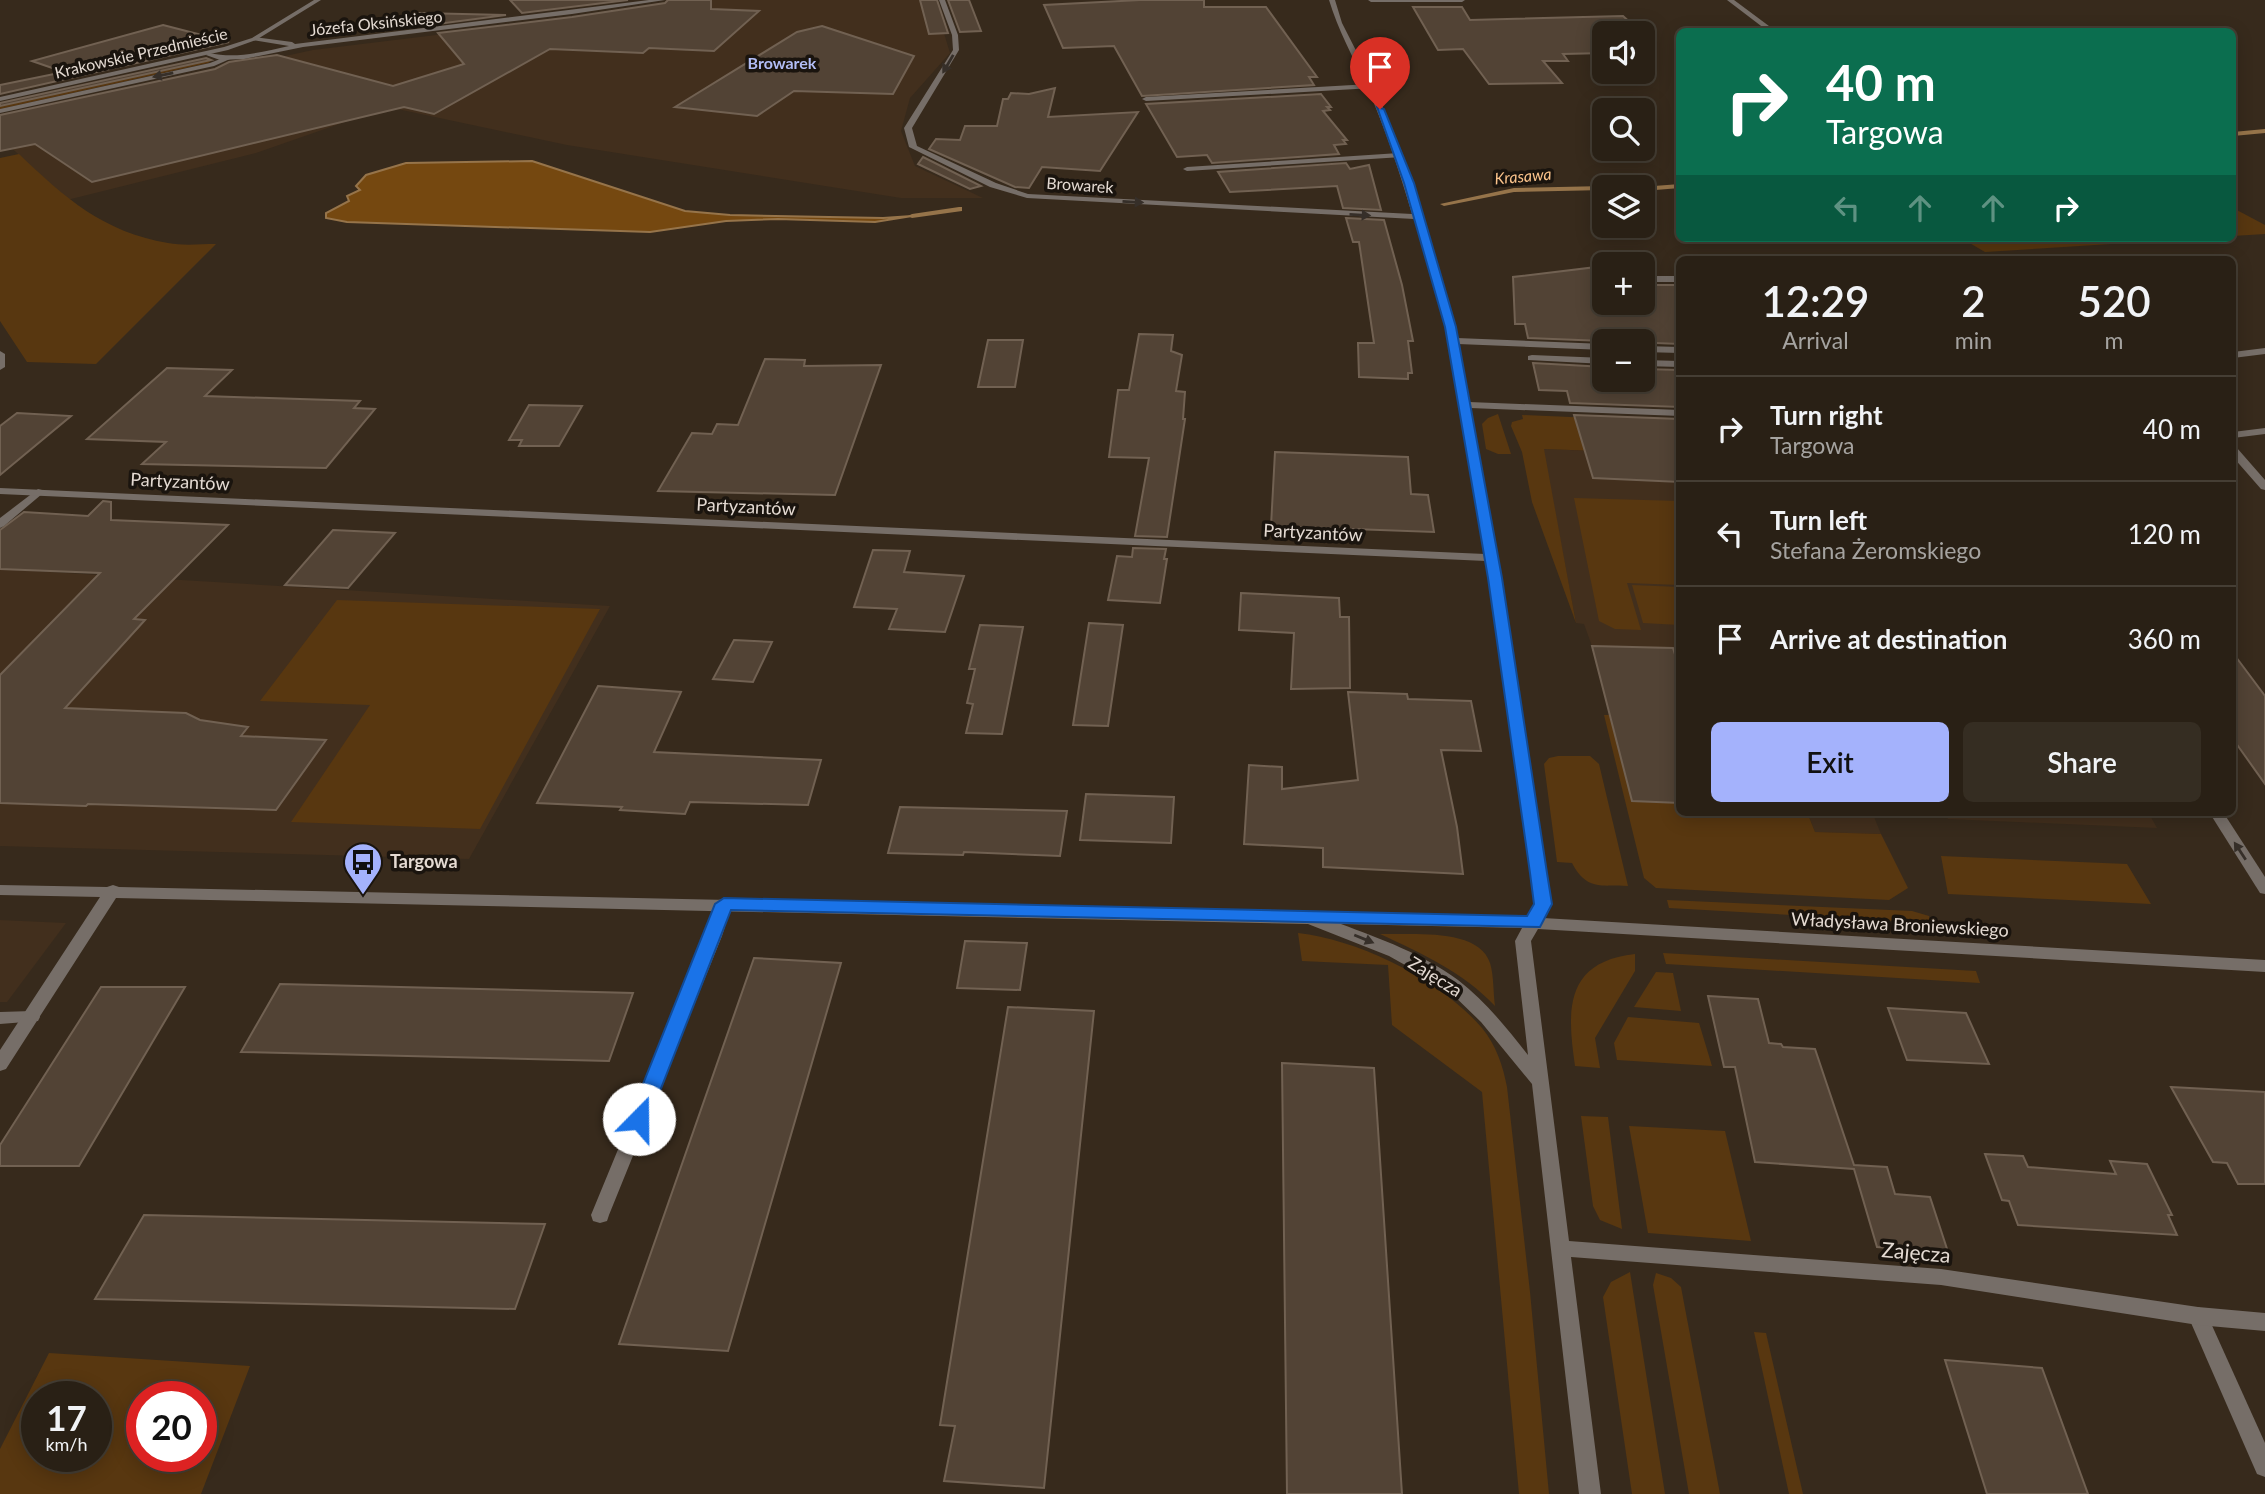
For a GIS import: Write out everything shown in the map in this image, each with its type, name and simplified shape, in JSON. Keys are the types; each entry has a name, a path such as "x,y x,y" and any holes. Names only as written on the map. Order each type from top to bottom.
{"street":[{"name":"Krakowskie Przedmieście","path":"0,99 209,54 254,39 318,0"},
{"name":"Józefa Oksińskiego","path":"209,54 228,58 300,46 486,25 662,0"},
{"name":"Browarek","path":"942,0 955,35 956,50 908,128 909,138 914,147 993,185 1027,196 1418,217"},
{"name":"Zajęcza","path":"1332,0 1339,23 1370,86 1399,155 1436,274 1453,341 1491,558 1543,904 1523,941 1590,1494"},
{"path":"1371,0 1462,0"},
{"path":"1730,0 1768,28"},
{"name":"Józefa Oksińskiego","path":"254,39 300,46"},
{"path":"0,111 212,65 228,58"},
{"path":"1146,99 1370,86"},
{"path":"1187,169 1399,155"},
{"path":"1655,278 1676,279"},
{"path":"1453,341 1592,346"},
{"path":"1655,349 1676,350"},
{"path":"2236,355 2265,351"},
{"path":"0,354 0,367"},
{"path":"1532,358 1592,360"},
{"path":"1655,363 1676,364"},
{"path":"1464,405 1676,413"},
{"path":"2236,435 2265,432"},
{"path":"2236,454 2265,488"},
{"name":"Partyzantów","path":"0,491 1491,558"},
{"path":"0,524 38,492"},
{"path":"2219,816 2265,890"},
{"path":"0,890 113,890 1533,923"},
{"path":"0,1064 113,890"},
{"path":"600,1215 724,904"},
{"name":"Zajęcza","path":"1300,916 1363,938 1431,971 1466,996 1503,1034 1539,1083"},
{"name":"Władysława Broniewskiego","path":"1533,923 2265,966"},
{"path":"0,1018 32,1017"},
{"name":"Zajęcza","path":"1561,1248 1941,1277 2198,1316 2265,1322"},
{"path":"2198,1316 2265,1467"}],"shaded area":[{"path":"688,0 934,0 950,53 910,98 901,131 915,166 983,198 901,198 567,145 388,107 256,153 67,200 0,137 0,118 313,50 568,19"},
{"path":"211,61 208,63 0,109 0,103"},
{"path":"19,154 69,199 104,222 145,238 174,244 216,244 96,364 27,362 0,321 0,158"},
{"path":"532,161 685,211 730,215 883,218 912,216 875,222 778,219 726,221 650,232 347,222 326,218 326,213 349,201 347,196 360,190 356,186 366,175 406,163"},
{"path":"2236,210 2265,225 2265,234 2236,236"},
{"path":"1968,242 2143,242 1985,252"},
{"path":"1498,414 1511,454 1498,454 1486,449 1482,424"},
{"path":"1522,415 1662,421 1676,447 1676,454 1544,449 1576,623 1532,502 1522,452 1511,426 1512,422 1523,419"},
{"path":"1543,449 1676,454 1676,803 1632,801 1592,646 1584,624 1576,623"},
{"path":"1574,498 1676,501 1676,585 1627,583 1641,630 1615,629 1599,621"},
{"path":"0,569 610,606 469,859 0,846"},
{"path":"1632,585 1676,587 1676,625 1643,623"},
{"path":"337,600 600,609 480,829 291,822 370,705 260,701"},
{"path":"1604,715 1610,715 1676,798 1676,816 1809,816 1815,832 1881,834 1908,888 1889,900 1656,888 1644,878"},
{"path":"1590,756 1599,764 1628,886 1588,882 1572,863 1557,862 1544,764 1549,758"},
{"path":"1809,816 1874,816 1881,834 1815,832"},
{"path":"1946,816 2150,816 2157,828 1948,819"},
{"path":"1941,856 2127,864 2151,904 1948,894"},
{"path":"1667,900 1912,911 1929,916 1931,923 1669,908"},
{"path":"0,920 66,923 7,1002 0,1002"},
{"path":"1298,933 1322,937 1373,953 1422,979 1465,1010 1482,1028 1495,1049 1507,1087 1549,1494 1519,1494 1482,1092 1392,1025 1388,965 1302,961"},
{"path":"1380,934 1442,935 1472,943 1483,951 1490,963 1495,1006 1455,973"},
{"path":"1663,953 1976,971 1980,983 1666,964"},
{"path":"1635,954 1635,971 1595,1038 1600,1068 1575,1066 1571,1026 1575,992 1583,978 1595,967 1612,959"},
{"path":"1656,972 1673,973 1681,1011 1634,1007"},
{"path":"1628,1017 1699,1023 1712,1066 1617,1060 1614,1043"},
{"path":"1581,1116 1608,1117 1622,1229 1600,1220 1593,1206"},
{"path":"1629,1126 1725,1131 1751,1241 1648,1233"},
{"path":"1630,1272 1665,1494 1632,1494 1603,1297 1611,1282"},
{"path":"1656,1273 1671,1278 1681,1287 1720,1494 1689,1494 1653,1285"},
{"path":"1754,1332 1766,1333 1803,1494 1789,1494"},
{"path":"49,1353 250,1366 217,1452 217,1381 126,1381 126,1472 209,1472 201,1494 0,1494 0,1449 21,1408 21,1472 112,1472 112,1381 35,1381"}],"building":[{"path":"510,0 628,0 522,13"},
{"path":"668,0 711,0 711,9 759,11 714,51 649,48 643,53 550,49 434,114 404,107 92,182 35,144 0,151 0,115 215,69 229,62 277,55 393,86 464,64 438,33 572,17 665,3"},
{"path":"920,0 937,0 948,33 929,34"},
{"path":"948,0 969,0 981,31 960,32"},
{"path":"1204,0 1204,7 1266,7 1317,77 1309,77 1314,85 1142,96 1114,46 1063,48 1044,5"},
{"path":"1413,7 1462,7 1470,20 1623,16 1629,21 1592,21 1592,53 1563,54 1568,61 1543,61 1562,83 1489,84 1463,49 1438,50"},
{"path":"420,13 506,15 430,25"},
{"path":"163,25 229,42 0,94 0,85 64,72 32,61"},
{"path":"822,26 914,56 893,94 794,91 757,116 675,107 797,32"},
{"path":"206,58 211,60 0,106 0,103"},
{"path":"1055,88 1048,117 1138,112 1100,171 1042,167 1029,188 1015,187 929,149 936,139 960,140 965,126 997,126 1003,99 1008,99 1011,93 1029,94"},
{"path":"1321,94 1331,107 1327,107 1330,110 1323,111 1347,140 1343,140 1346,144 1334,145 1339,154 1212,163 1207,155 1177,157 1146,104"},
{"path":"923,157 981,186 970,189 918,164"},
{"path":"1346,163 1350,169 1369,165 1381,210 1343,208 1337,186 1230,192 1218,172"},
{"path":"1346,218 1384,220 1402,285 1413,341 1408,341 1412,373 1408,373 1408,379 1359,377 1358,343 1374,343 1359,242 1353,242"},
{"path":"1592,268 1592,315 1655,315 1655,285 1676,285 1676,344 1655,343 1655,329 1592,329 1592,341 1528,338 1525,324 1515,324 1513,277"},
{"path":"1139,334 1173,335 1171,351 1182,355 1176,391 1185,392 1185,419 1167,537 1135,536 1149,458 1109,457 1118,390 1129,390"},
{"path":"988,340 1023,340 1015,387 978,387"},
{"path":"765,359 805,360 804,366 881,365 835,495 658,491 692,433 712,434 717,424 738,425"},
{"path":"1533,363 1592,366 1592,392 1655,392 1655,369 1676,370 1676,407 1570,403 1567,391 1539,390"},
{"path":"167,368 232,370 205,396 360,401 354,408 375,409 326,468 142,464 166,442 87,439"},
{"path":"529,405 582,406 559,446 519,446 522,440 509,440"},
{"path":"17,413 71,416 0,475 0,426"},
{"path":"1574,415 1676,419 1676,482 1593,478"},
{"path":"1275,452 1408,457 1411,494 1428,495 1434,532 1271,526"},
{"path":"103,501 111,502 111,520 228,525 134,619 145,620 65,708 186,713 200,720 248,727 241,736 326,740 276,810 0,803 0,675 100,573 0,569 0,530 24,512 88,516"},
{"path":"333,530 395,533 348,588 285,585"},
{"path":"1133,548 1166,549 1160,603 1108,600 1117,556 1132,557"},
{"path":"873,550 910,551 904,572 964,576 945,632 889,629 897,609 854,607"},
{"path":"1241,593 1339,598 1340,617 1349,617 1350,688 1291,689 1294,633 1239,630"},
{"path":"1089,623 1123,625 1108,726 1073,725"},
{"path":"980,625 1023,627 1002,734 966,733 973,704 967,703 975,669 969,669"},
{"path":"734,640 772,642 753,682 713,679"},
{"path":"1592,646 1673,648 1676,658 1676,803 1632,801"},
{"path":"2236,657 2265,696 2265,784 2236,743"},
{"path":"598,686 681,692 654,752 821,760 808,805 690,802 685,814 620,810 622,807 537,803"},
{"path":"1348,692 1407,694 1408,699 1471,701 1481,751 1441,750 1457,827 1463,874 1323,867 1323,848 1244,844 1249,765 1282,767 1282,789 1358,780"},
{"path":"1086,794 1174,797 1171,843 1080,840"},
{"path":"900,807 1067,811 1060,856 964,852 963,855 888,853"},
{"path":"965,941 1027,943 1020,990 957,988"},
{"path":"754,958 841,963 728,1351 619,1344"},
{"path":"280,984 633,993 609,1061 241,1052"},
{"path":"101,987 185,987 79,1166 0,1166 0,1145"},
{"path":"1708,996 1758,999 1769,1043 1781,1044 1783,1047 1815,1049 1854,1165 1887,1167 1895,1194 1930,1197 1948,1252 1877,1247 1854,1169 1755,1162 1735,1067 1724,1067"},
{"path":"1008,1007 1094,1011 1044,1488 944,1481 955,1426 940,1425"},
{"path":"1888,1008 1966,1013 1989,1064 1907,1060"},
{"path":"1282,1063 1374,1068 1402,1494 1287,1494"},
{"path":"2171,1087 2265,1092 2265,1184 2238,1184 2227,1163 2213,1162"},
{"path":"1985,1154 2023,1156 2028,1167 2116,1174 2110,1161 2147,1164 2172,1215 2168,1215 2177,1235 2018,1225 2009,1201 2002,1200"},
{"path":"144,1215 545,1224 515,1309 95,1299"},
{"path":"1945,1360 2042,1368 2088,1494 1987,1494"}],"waterway":[{"name":"Krasawa","path":"2236,134 2265,131"},
{"name":"Krasawa","path":"1655,188 1676,186"},
{"name":"Krasawa","path":"1444,204 1514,190 1592,188"},
{"name":"Krasawa","path":"912,216 959,209"}],"place":[{"name":"Targowa","path":"363,896"}],"district":[{"name":"Browarek","path":"782,63"}],"route":[{"path":"639,1119 714,936 724,904 1533,923 1543,904 1539,873 1495,578 1450,327 1409,183 1380,109"}]}
